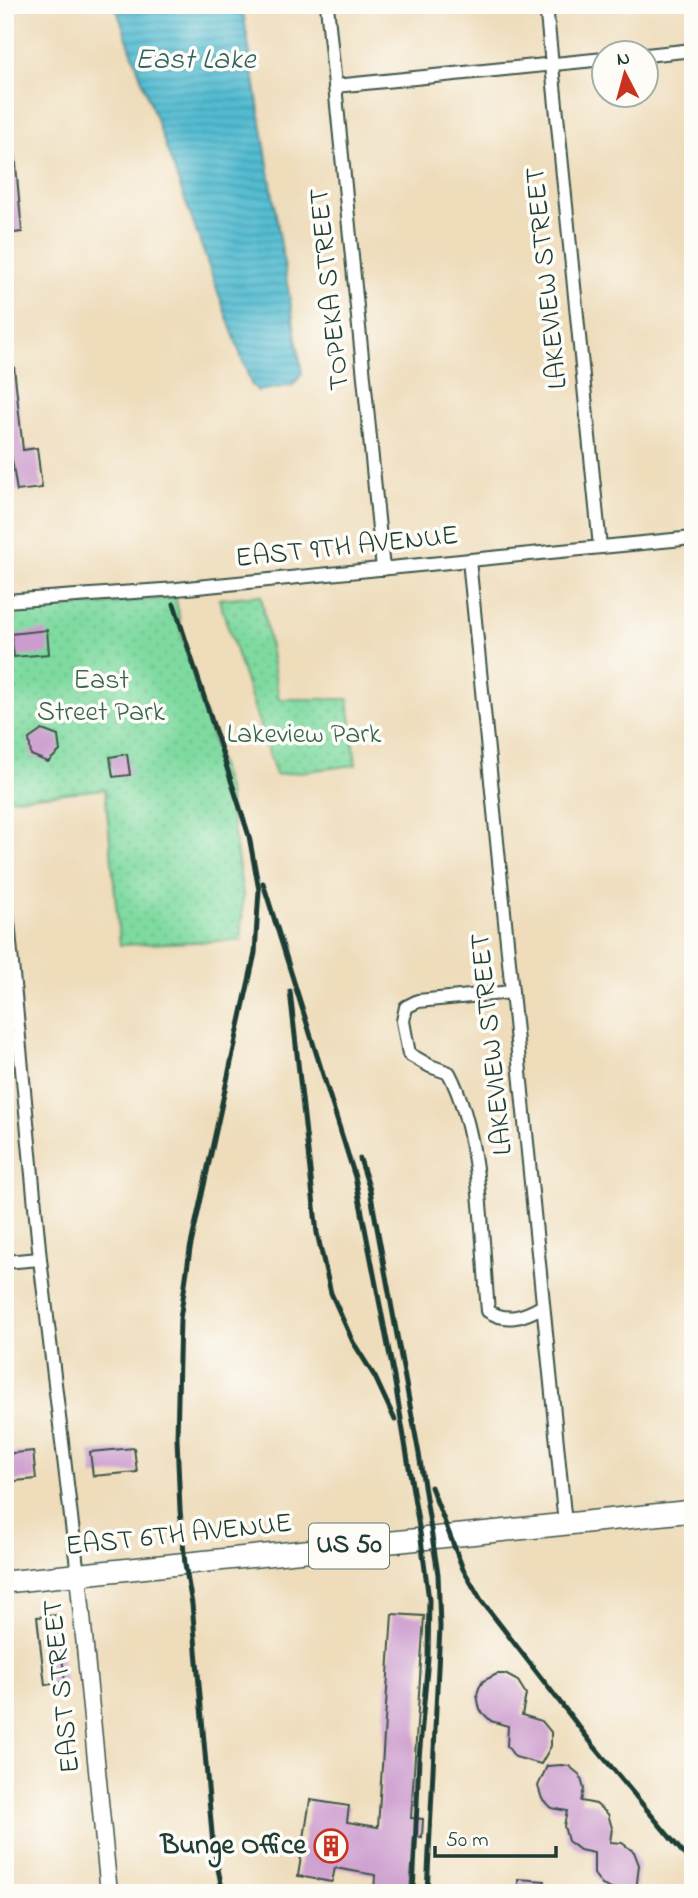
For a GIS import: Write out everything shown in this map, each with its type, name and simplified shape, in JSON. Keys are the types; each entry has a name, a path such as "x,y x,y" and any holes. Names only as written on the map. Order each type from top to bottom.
{"main road":[{"name":"EAST 6TH AVENUE","path":"5,1582 693,1511"}],"street":[{"name":"TOPEKA STREET","path":"327,5 383,569"},
{"name":"LAKEVIEW STREET","path":"546,5 600,547"},
{"path":"660,54 693,50"},
{"path":"335,86 590,60"},
{"name":"EAST 9TH AVENUE","path":"5,601 177,589 693,538"},
{"name":"LAKEVIEW STREET","path":"469,560 565,1524"},
{"name":"EAST STREET","path":"5,890 40,1259 78,1575 109,1893"},
{"path":"512,992 418,1001 406,1007 403,1021 409,1054 449,1073 457,1088 474,1149 488,1311 500,1319 513,1318 543,1306"},
{"path":"5,1262 40,1259"}],"green space":[{"name":"Lakeview Park","path":"261,595 279,699 348,699 356,765 276,775 219,599"},
{"name":"East Street Park","path":"176,598 182,636 228,793 243,896 241,940 120,945 105,789 6,799 5,613"}],"water":[{"name":"East Lake","path":"115,5 242,5 302,374 293,385 258,391 251,384"}],"building":[{"path":"5,154 15,154 22,232 5,234"},
{"path":"5,367 14,367 23,450 37,448 42,488 17,491 10,447 5,447"},
{"path":"47,630 49,654 14,657 11,634"},
{"path":"42,730 58,736 60,751 48,762 31,755 29,739"},
{"path":"127,754 130,775 113,777 110,757"},
{"path":"134,1448 137,1472 93,1476 90,1452"},
{"path":"33,1451 36,1479 5,1482 5,1454"},
{"path":"392,1614 424,1616 411,1818 423,1819 422,1837 414,1836 410,1893 374,1893 375,1875 335,1868 332,1882 298,1876 310,1800 349,1806 347,1822 378,1827"},
{"path":"57,1615 65,1682 45,1685 37,1617"},
{"path":"497,1674 505,1674 518,1681 526,1694 522,1715 542,1721 551,1732 551,1746 541,1764 515,1757 507,1746 508,1726 491,1721 480,1710 477,1695 479,1688 483,1681"},
{"path":"547,1766 569,1766 580,1775 584,1789 581,1801 596,1804 608,1814 612,1828 610,1842 622,1843 634,1852 639,1865 636,1891 602,1885 594,1874 594,1853 580,1850 568,1841 564,1826 567,1811 552,1808 542,1799 538,1786"},
{"path":"518,1879 545,1881 544,1893 518,1893"}],"railway":[{"path":"174,604 249,836 259,890 255,953 190,1249 180,1319 177,1438 180,1510 192,1604 213,1845 223,1893"},
{"path":"263,883 355,1177 394,1377 421,1539 429,1600 428,1658 419,1758 413,1893"},
{"path":"290,991 317,1233 331,1293 353,1342 375,1377 395,1420"},
{"path":"360,1159 370,1190 419,1454 438,1574 440,1627 427,1893"},
{"path":"431,1487 463,1569 481,1600 593,1745 693,1865"}],"place":[{"name":"Bunge Office","path":"331,1846"}]}
